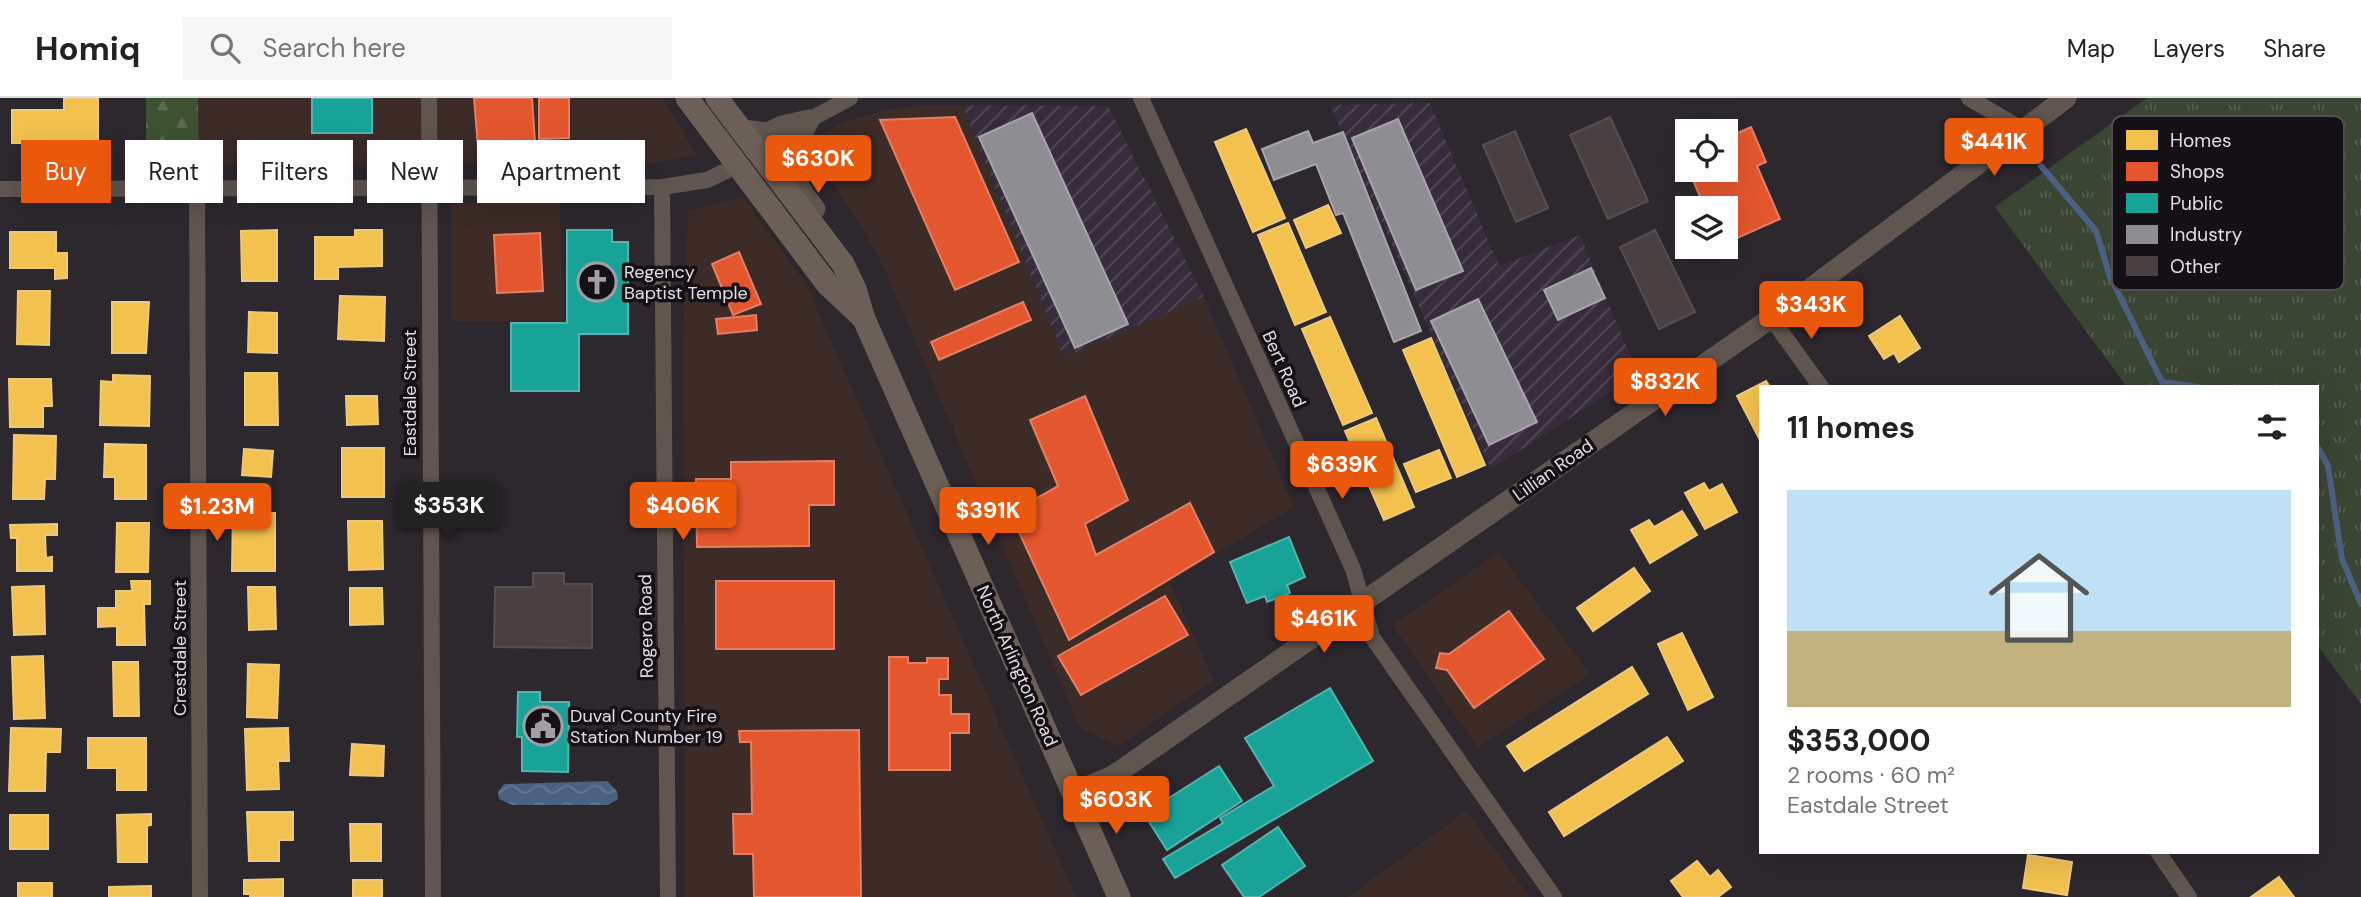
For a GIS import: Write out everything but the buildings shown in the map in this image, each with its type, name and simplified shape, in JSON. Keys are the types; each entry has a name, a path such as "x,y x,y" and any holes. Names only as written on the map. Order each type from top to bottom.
{"main road":[{"name":"North Arlington Road","path":"687,98 828,285 864,319"},
{"name":"North Arlington Road","path":"717,98 843,264 855,289 864,319 1119,897"}],"street":[{"name":"Eastdale Street","path":"429,98 429,140"},
{"path":"742,130 768,133 782,126 809,120 850,98"},
{"name":"Bert Road","path":"1141,98 1353,569 1372,637 1554,897"},
{"path":"1969,98 2023,130"},
{"name":"Lillian Road","path":"1073,793 1113,776 1772,318 2066,98"},
{"path":"809,120 796,147 792,167 799,188 854,260 855,289"},
{"path":"463,188 662,187 707,180 738,165"},
{"name":"Rogero Road","path":"662,187 668,897"},
{"path":"0,189 125,188"},
{"path":"223,188 367,188"},
{"name":"Crestdale Street","path":"197,203 200,897"},
{"name":"Eastdale Street","path":"428,203 433,897"},
{"path":"1772,318 1821,385"},
{"path":"2159,854 2189,897"}],"shaded area":[{"path":"198,98 663,98 697,155 645,164 645,140 477,140 477,164 463,164 463,140 367,140 367,165 353,165 353,140 237,140 237,165 223,165 223,140 199,140"},
{"path":"1430,103 1499,266 1580,235 1638,374 1491,469 1330,105"},
{"path":"917,105 962,105 1064,356 1204,297 1294,507 1170,582 1214,681 1118,746 1080,728 885,270 862,227 810,150 815,138 844,122 877,112"},
{"path":"962,105 1108,106 1204,297 1064,357"},
{"path":"743,197 806,284 1076,897 685,897 683,339 688,211"},
{"path":"451,203 560,203 564,321 451,321"},
{"path":"1499,552 1590,674 1478,748 1392,625"},
{"path":"1466,811 1530,897 1348,897"}],"green space":[{"path":"146,98 198,98 199,140 146,140"},
{"path":"2147,98 2361,98 2361,704 2319,648 2319,385 2126,385 1995,207 2112,123 2112,290 2344,290 2344,116 2122,116"}],"water":[{"path":"607,781 617,791 618,799 608,805 512,805 499,799 498,792 504,784"}],"waterway":[{"path":"2041,166 2096,231 2112,280"},
{"path":"2117,290 2162,382 2184,385"},
{"path":"2319,450 2328,466 2342,559 2361,604"}],"place":[{"name":"Regency Baptist Temple","path":"597,282"},
{"name":"Duval County Fire Station Number 19","path":"543,726"}]}
